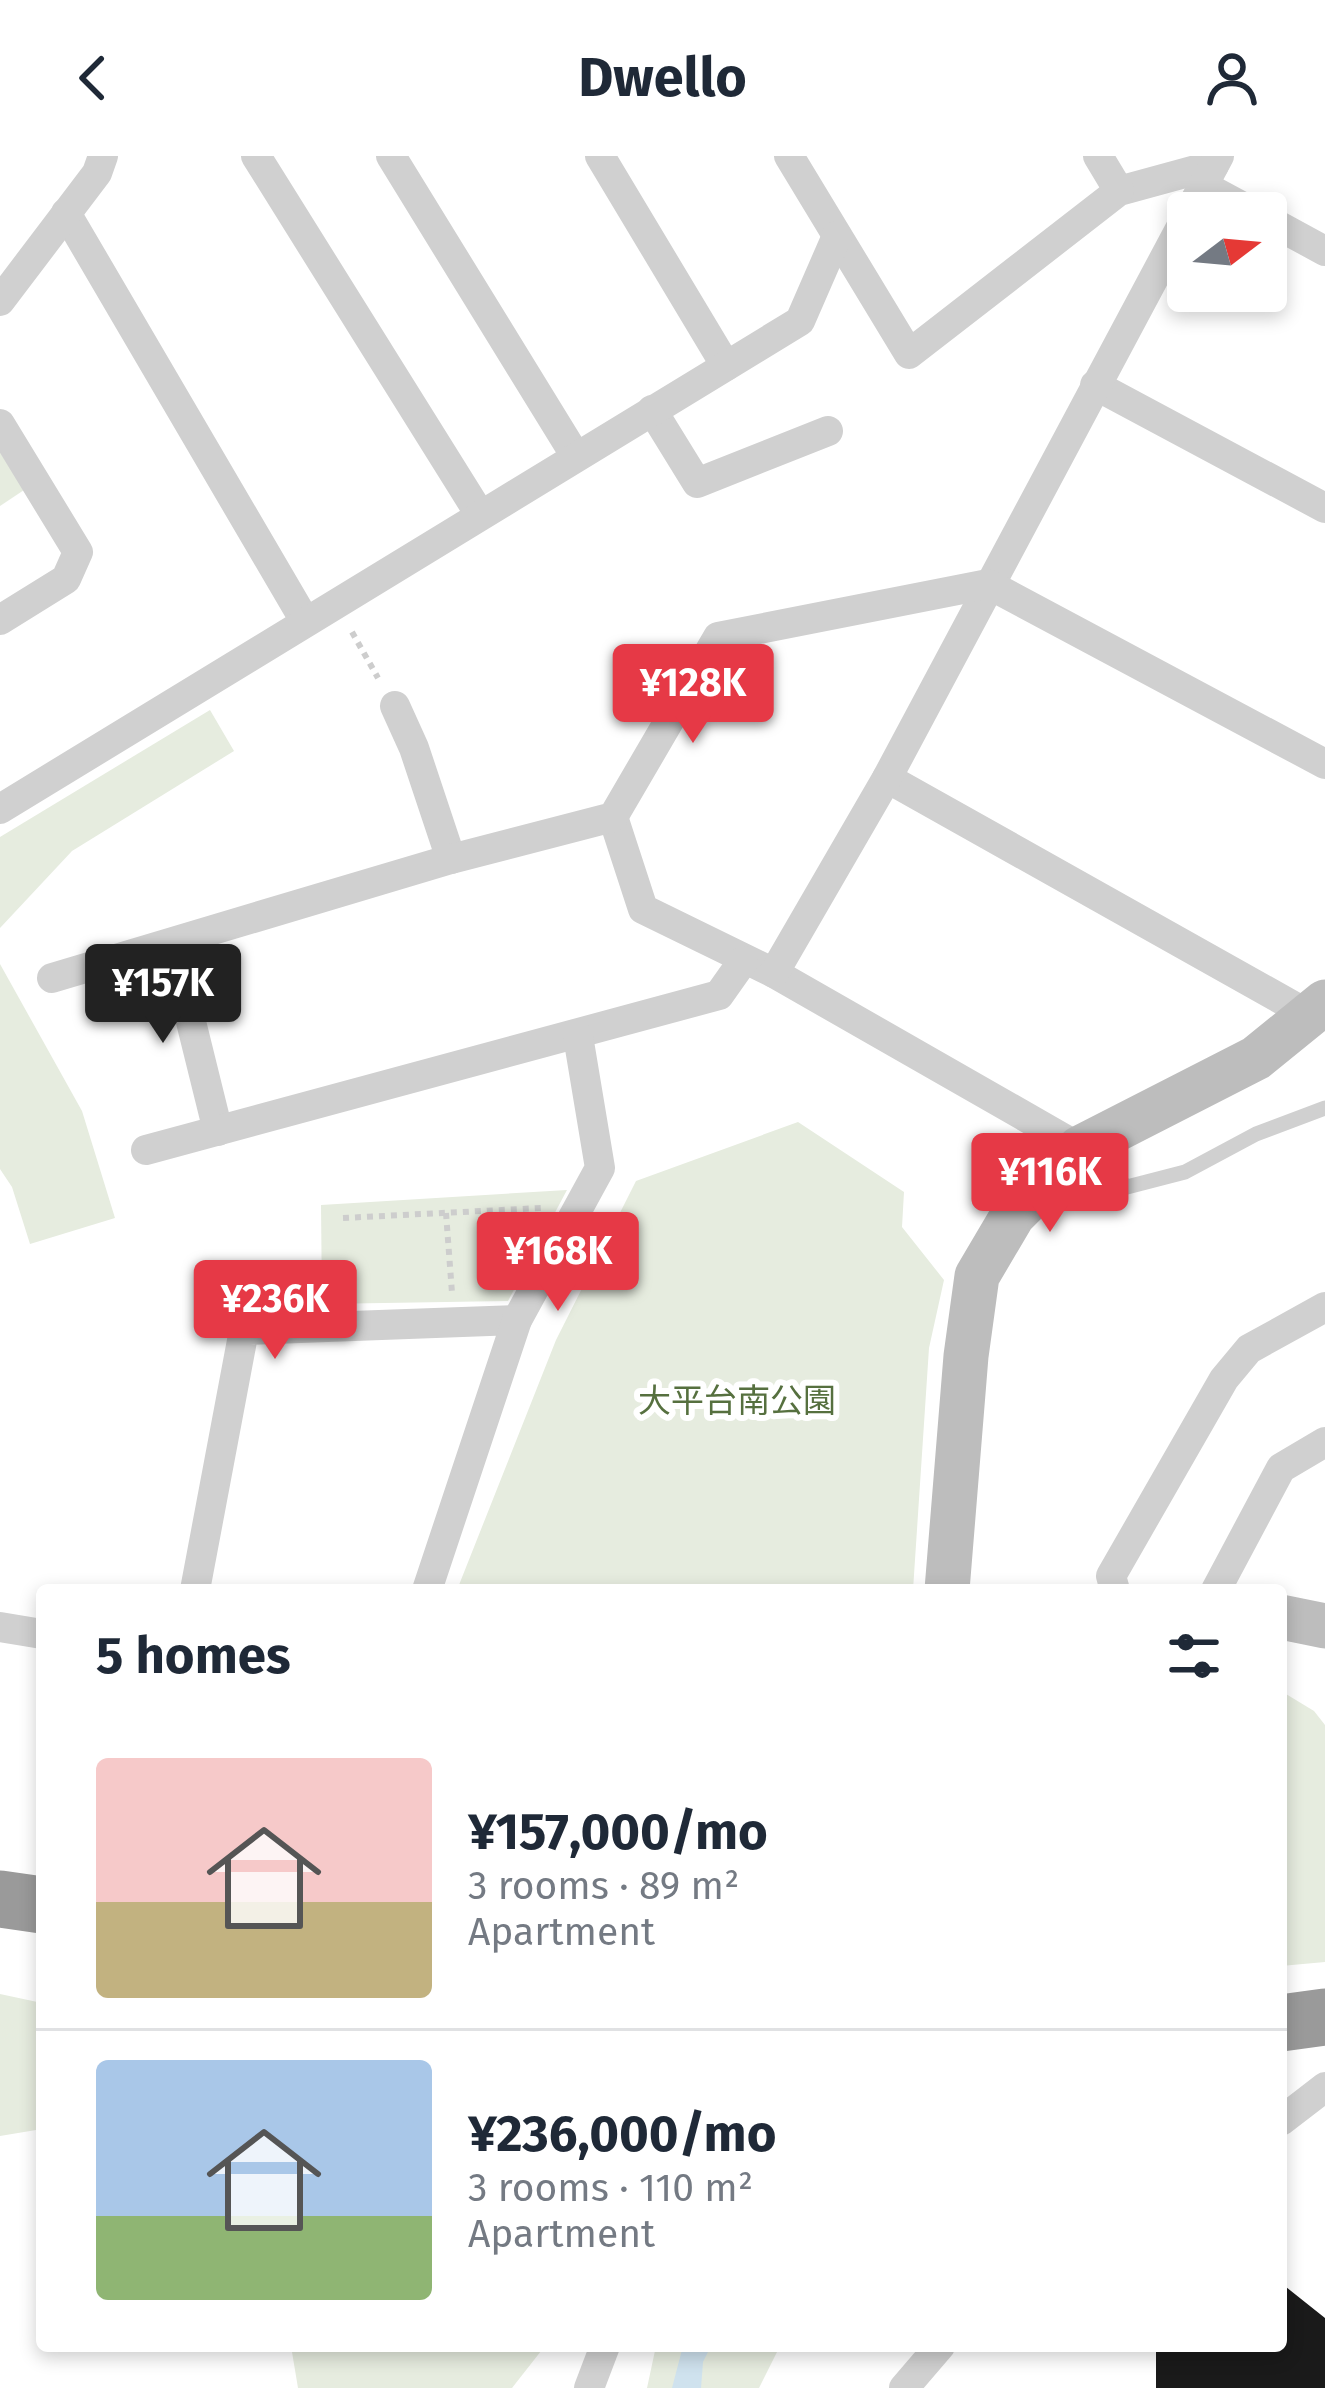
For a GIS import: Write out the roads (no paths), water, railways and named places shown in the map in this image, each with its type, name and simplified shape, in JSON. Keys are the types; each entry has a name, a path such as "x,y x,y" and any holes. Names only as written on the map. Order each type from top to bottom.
{"highway":[{"path":"0,1899 36,1904"},
{"path":"1287,2022 1325,2017"}],"street":[{"path":"0,301 97,173 103,156"},
{"path":"256,156 479,513"},
{"path":"391,156 575,455"},
{"path":"600,156 726,366"},
{"path":"789,156 909,354 1119,190 1212,169"},
{"path":"1098,156 1119,190"},
{"path":"1212,169 1234,192"},
{"path":"774,973 887,778 1212,169"},
{"path":"66,213 304,621"},
{"path":"1287,230 1325,251"},
{"path":"0,809 800,321 837,236"},
{"path":"1095,385 1325,508"},
{"path":"652,410 697,483 828,431"},
{"path":"0,424 77,552 66,580 0,620"},
{"path":"52,979 451,859 613,817 718,637 988,584 1325,764"},
{"path":"395,706 451,859"},
{"path":"887,778 1318,1009 1256,1058 1080,1148 1013,1215 977,1276 947,1584"},
{"path":"613,817 643,909 774,973 1080,1148"},
{"path":"172,945 218,1131"},
{"path":"146,1150 719,995 743,961"},
{"path":"429,1584 517,1320 600,1168 578,1036"},
{"path":"1113,1584 1111,1576 1224,1379 1249,1348 1325,1307"},
{"path":"196,1584 244,1330 517,1320"},
{"path":"1219,1584 1281,1468 1325,1442"},
{"path":"1287,1618 1325,1626"},
{"path":"0,1627 36,1633"},
{"path":"1287,2116 1325,2087"},
{"path":"589,2388 602,2352"},
{"path":"904,2388 935,2352"}],"lane":[{"path":"1080,1148 1127,1187 1185,1172 1256,1134 1325,1108"}],"water":[{"path":"681,2352 708,2352 701,2388 672,2388"}],"park label":[{"name":"大平台南公園","path":"737,1400"}]}
